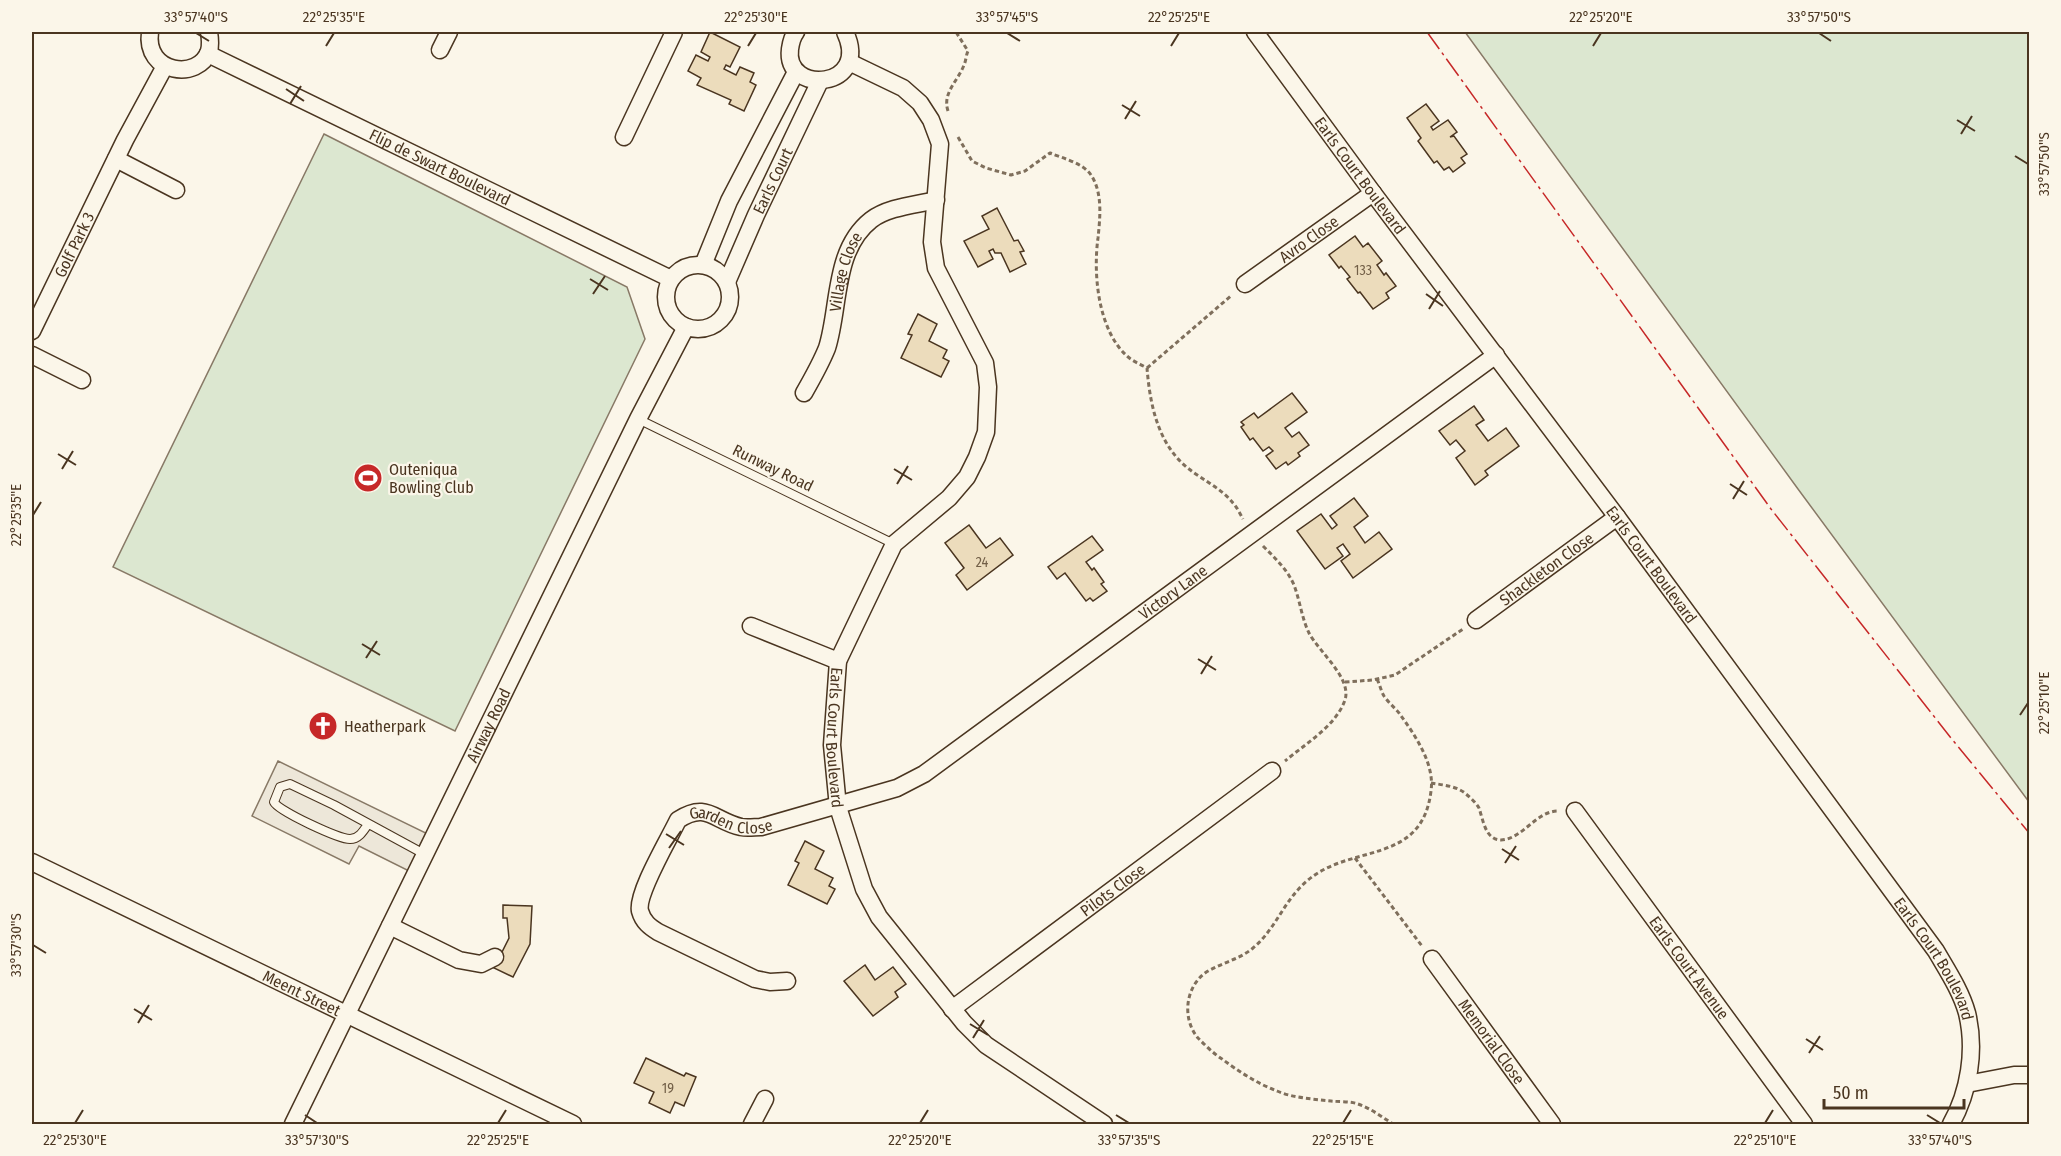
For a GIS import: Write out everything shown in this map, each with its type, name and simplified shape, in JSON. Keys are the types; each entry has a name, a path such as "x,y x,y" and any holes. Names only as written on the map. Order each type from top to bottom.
{"street":[{"path":"150,32 150,46 155,58 165,66 175,69 198,64 208,54 209,32"},
{"path":"441,50 449,32"},
{"path":"624,137 674,32"},
{"path":"790,33 789,56 796,72 809,79 820,81 835,77 849,62 850,43 845,32"},
{"name":"Earls Court Boulevard","path":"1256,32 1936,951 1967,1013 1971,1055 1967,1084 1951,1125"},
{"name":"Flip de Swart Boulevard","path":"208,54 671,279"},
{"name":"Earls Court Boulevard","path":"849,62 903,88 920,103 931,120 940,144 932,242 936,268 985,363 988,387 986,432 977,457 966,477 949,498 894,544 838,661 832,745 838,807 864,889 879,917 952,1009 986,1045 1104,1125"},
{"name":"Golf Park 3","path":"32,331 116,159 165,66"},
{"name":"Earls Court","path":"703,265 729,201 796,72"},
{"name":"Earls Court","path":"727,282 756,215 820,81"},
{"path":"116,159 176,190"},
{"name":"Avro Close","path":"1245,284 1373,193"},
{"name":"Village Close","path":"804,393 827,348 841,273 849,250 858,234 870,221 886,212 936,200"},
{"path":"703,265 717,271 727,282 730,298 726,312 716,324 701,329 686,327 669,312 666,289 671,279 685,267 703,265"},
{"name":"Airway Road","path":"293,1125 638,419 686,327"},
{"path":"32,355 82,380"},
{"name":"Victory Lane","path":"838,807 897,788 924,774 1496,355"},
{"name":"Shackleton Close","path":"1476,620 1617,518"},
{"path":"751,626 838,661"},
{"name":"Pilots Close","path":"952,1009 1272,771"},
{"name":"Garden Close","path":"787,981 770,982 755,979 658,932 646,923 640,911 640,896 678,820 687,814 698,811 710,813 741,827 761,827 838,807"},
{"name":"Earls Court Avenue","path":"1575,811 1804,1125"},
{"name":"Meent Street","path":"32,862 573,1125"},
{"path":"390,926 459,960 481,964 495,957"},
{"name":"Memorial Close","path":"1432,959 1552,1125"},
{"path":"1967,1084 2030,1074"},
{"path":"752,1125 765,1099"}],"lane":[{"name":"Runway Road","path":"638,419 894,544"},
{"path":"368,824 358,837 347,838 293,816 276,806 274,802 280,787 290,784 368,824 426,855"}],"path":[{"path":"949,115 945,104 949,90 964,65 968,51 956,32"},
{"path":"957,136 972,160 986,168 1011,175 1025,171 1050,153 1082,167 1091,174 1100,207 1097,264 1100,305 1112,337 1127,357 1147,368"},
{"path":"1147,368 1245,284"},
{"path":"1147,368 1149,391 1161,436 1187,468 1233,503 1251,533 1283,566 1293,584 1309,633 1345,682 1346,698 1338,713 1327,726 1272,771"},
{"path":"1345,682 1395,675 1476,620"},
{"path":"1377,679 1385,698 1408,727 1423,752 1431,772 1431,791 1426,810 1418,826 1405,841 1382,850 1339,861 1309,878 1287,903 1271,930 1252,949 1206,973 1195,984 1187,1002 1191,1023 1197,1037 1221,1059 1260,1083 1278,1092 1305,1098 1357,1103 1393,1125"},
{"path":"1431,783 1453,787 1464,792 1478,805 1483,824 1492,837 1499,840 1510,837 1550,811 1575,811"},
{"path":"1355,857 1432,959"}],"green space":[{"path":"1465,32 2029,32 2029,802 1798,489"},
{"name":"Outeniqua Bowling Club","path":"324,134 627,287 645,339 455,731 113,567"}],"shaded area":[{"path":"278,761 434,837 415,874 359,846 349,864 252,816"}],"building":[{"path":"710,32 740,47 730,67 726,65 724,69 736,75 740,67 754,73 750,82 756,85 744,111 729,104 731,100 697,85 701,78 688,71 696,55 708,61 710,57 701,52"},
{"path":"1426,104 1439,121 1431,127 1433,130 1448,120 1457,132 1450,137 1454,136 1467,154 1461,158 1465,163 1453,172 1449,167 1444,170 1437,161 1434,163 1418,141 1421,138 1407,118"},
{"path":"997,208 1014,241 1018,240 1024,251 1020,252 1026,264 1010,272 1001,253 995,253 993,249 989,251 993,259 978,267 964,241 989,229 982,216"},
{"path":"1355,236 1363,247 1368,243 1382,261 1377,265 1396,286 1386,293 1389,298 1373,309 1347,279 1350,277 1329,255"},
{"path":"918,314 937,324 929,341 947,350 943,358 949,361 941,377 901,358 912,335 908,334"},
{"path":"1292,393 1307,412 1285,428 1292,437 1299,432 1309,445 1288,465 1286,462 1276,469 1266,456 1273,451 1269,447 1263,451 1253,438 1250,440 1241,427 1244,425 1241,422 1254,413 1258,418"},
{"path":"1474,406 1484,420 1476,425 1488,441 1506,428 1519,446 1485,471 1488,475 1475,485 1456,458 1465,451 1456,440 1450,445 1439,431"},
{"path":"1354,498 1368,516 1354,527 1365,543 1379,532 1392,549 1353,578 1341,561 1350,554 1343,544 1337,548 1343,556 1325,569 1297,531 1321,514 1332,529 1337,525 1330,516"},
{"path":"969,525 986,548 1000,538 1013,555 967,590 956,575 964,568 945,543"},
{"path":"1092,536 1103,550 1086,562 1092,570 1094,568 1104,582 1101,584 1107,591 1093,601 1090,598 1086,601 1065,573 1057,579 1048,567"},
{"path":"805,841 824,851 815,869 833,878 829,886 835,889 827,904 788,885 799,863 795,861"},
{"path":"503,905 532,906 530,944 513,977 494,968 509,938 507,918 503,918"},
{"path":"865,965 875,980 893,967 906,984 895,992 898,997 873,1016 844,981"},
{"path":"646,1058 684,1076 686,1073 696,1077 684,1106 675,1102 670,1113 649,1103 654,1092 634,1083"}],"power":[{"path":"1427,32 1771,509 1951,738 2030,834"}],"place":[{"name":"Outeniqua Bowling Club","path":"368,478"},
{"name":"Heatherpark","path":"323,726"}]}
